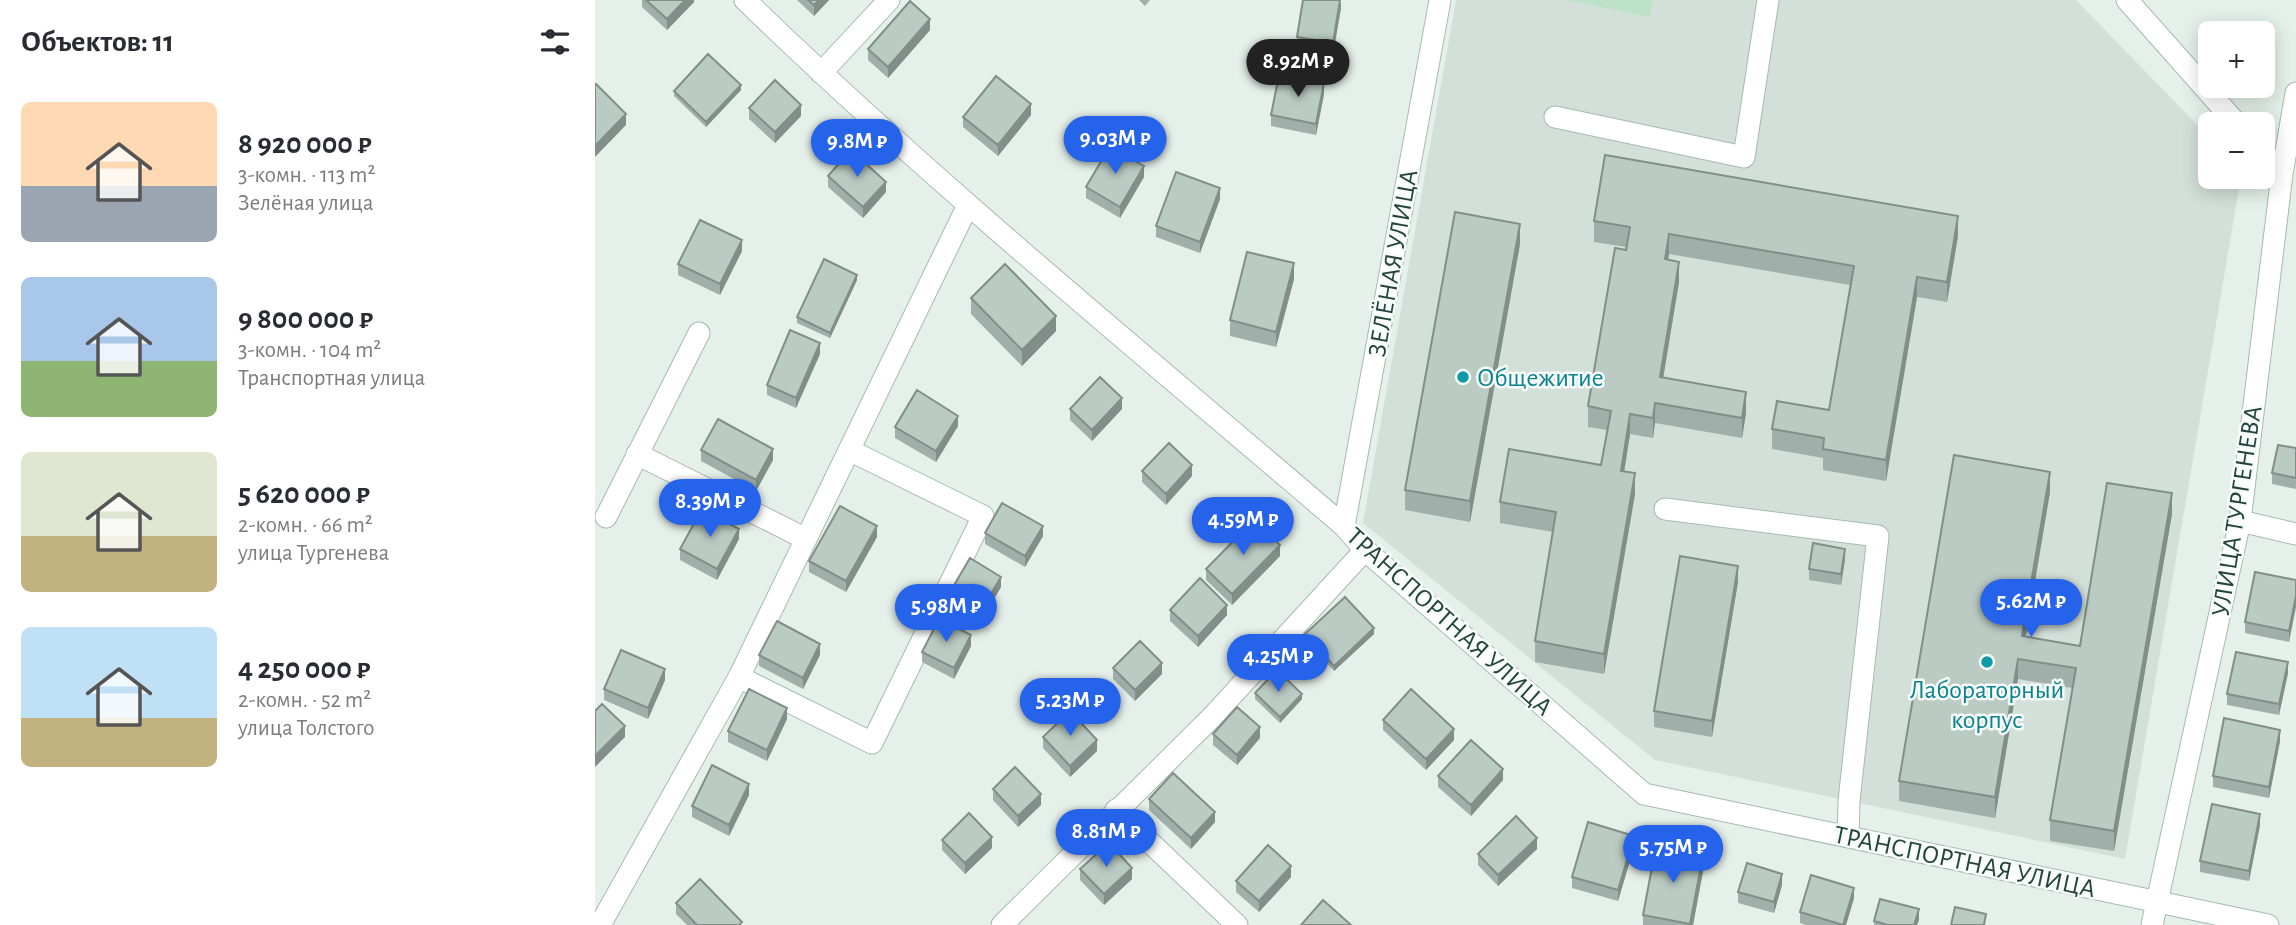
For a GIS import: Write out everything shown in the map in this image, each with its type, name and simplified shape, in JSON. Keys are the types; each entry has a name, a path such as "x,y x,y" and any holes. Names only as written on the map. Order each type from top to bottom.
{"street":[{"name":"ТРАНСПОРТНАЯ УЛИЦА","path":"745,0 821,73 968,205 1344,526 1365,550 1644,794 2268,925"},
{"path":"821,73 889,0"},
{"name":"ЗЕЛЁНАЯ УЛИЦА","path":"1344,526 1440,0"},
{"path":"1555,117 1744,157 1768,0"},
{"path":"2127,0 2227,112"},
{"name":"УЛИЦА ТУРГЕНЕВА","path":"2153,925 2240,521 2282,174 2296,93"},
{"path":"2275,166 2282,174"},
{"path":"600,925 739,677 968,205"},
{"path":"606,517 699,333"},
{"path":"739,677 872,743 983,516 849,450"},
{"path":"637,454 806,538"},
{"path":"1665,509 1878,536 1849,801 1848,836"},
{"path":"2240,521 2296,534"},
{"path":"1002,925 1212,717 1365,550"},
{"path":"1116,810 1237,925"}],"shaded area":[{"path":"1456,0 2076,0 2198,126 2198,189 2239,189 2125,859 1655,760 1363,523"}],"green space":[{"path":"1567,0 1653,0 1650,17"}],"building":[{"path":"646,0 685,0 667,19"},
{"path":"1303,0 1340,0 1333,43 1297,37"},
{"path":"910,1 930,19 888,67 868,49"},
{"path":"708,54 741,85 706,122 674,91"},
{"path":"1279,75 1324,83 1316,124 1271,115"},
{"path":"996,76 1031,104 998,145 963,117"},
{"path":"775,80 801,105 775,132 749,108"},
{"path":"595,85 626,114 595,146"},
{"path":"1110,146 1144,166 1120,207 1086,187"},
{"path":"851,150 886,182 863,207 828,176"},
{"path":"1605,155 1958,216 1947,282 1917,277 1886,460 1823,449 1824,438 1772,429 1777,401 1829,410 1854,266 1669,234 1665,259 1679,262 1660,377 1746,392 1742,418 1655,403 1653,418 1630,414 1621,471 1635,473 1604,654 1535,641 1556,512 1500,502 1509,449 1601,465 1611,411 1588,406 1615,248 1626,250 1630,227 1594,221"},
{"path":"1176,172 1220,188 1200,242 1156,226"},
{"name":"Общежитие","path":"1455,212 1520,224 1470,501 1405,490"},
{"path":"700,220 742,240 720,284 678,264"},
{"path":"1247,252 1294,263 1276,332 1230,320"},
{"path":"824,259 857,275 830,333 797,317"},
{"path":"1005,264 1056,316 1022,350 971,298"},
{"path":"790,330 820,343 796,398 767,385"},
{"path":"1100,377 1122,398 1092,430 1070,409"},
{"path":"917,390 958,416 936,451 895,427"},
{"path":"718,419 773,449 756,480 701,450"},
{"path":"1169,443 1192,465 1166,494 1142,471"},
{"path":"2278,445 2296,448 2296,478 2272,473"},
{"name":"Лабораторный корпус","path":"1954,455 2050,472 2022,636 2080,646 2107,483 2172,493 2114,831 2050,820 2076,668 2018,659 1995,797 1899,781"},
{"path":"1002,503 1043,526 1025,556 985,533"},
{"path":"840,506 877,526 846,581 809,561"},
{"path":"702,509 739,529 717,569 680,549"},
{"path":"1254,520 1280,545 1232,594 1206,569"},
{"path":"1813,543 1845,549 1841,574 1809,569"},
{"path":"1680,556 1738,566 1712,721 1654,711"},
{"path":"970,558 1001,577 980,612 949,594"},
{"path":"2255,572 2296,580 2296,596 2289,631 2245,622"},
{"path":"1200,578 1227,605 1198,636 1170,610"},
{"path":"1345,597 1374,628 1334,666 1305,634"},
{"path":"939,619 971,635 954,668 922,652"},
{"path":"777,621 820,644 803,678 759,655"},
{"path":"1140,641 1162,663 1135,690 1113,668"},
{"path":"621,650 665,669 648,708 604,689"},
{"path":"2236,652 2288,662 2279,704 2227,694"},
{"path":"1277,670 1302,694 1280,717 1255,693"},
{"path":"749,689 787,708 767,750 728,731"},
{"path":"1411,689 1454,729 1426,759 1383,720"},
{"path":"602,704 625,726 595,756 595,711"},
{"path":"1237,707 1260,727 1237,755 1213,734"},
{"path":"1070,711 1097,740 1070,766 1043,737"},
{"path":"2224,718 2280,730 2269,787 2213,776"},
{"path":"1471,740 1503,769 1471,805 1438,776"},
{"path":"712,765 749,784 729,825 692,806"},
{"path":"1015,767 1041,794 1018,816 993,789"},
{"path":"1173,773 1215,812 1191,838 1149,799"},
{"path":"2212,804 2260,814 2249,871 2200,861"},
{"path":"969,813 992,837 965,863 942,840"},
{"path":"1516,816 1537,838 1498,875 1478,854"},
{"path":"1588,822 1634,836 1618,890 1572,877"},
{"path":"1109,843 1132,868 1104,894 1080,869"},
{"path":"1268,845 1291,866 1259,901 1236,881"},
{"path":"1656,846 1703,855 1690,924 1643,915"},
{"path":"1747,863 1782,874 1774,902 1738,892"},
{"path":"1811,875 1854,888 1843,925 1800,912"},
{"path":"700,879 742,922 739,925 697,925 676,903"},
{"path":"1880,899 1919,909 1914,925 1888,925 1874,921"},
{"path":"1323,900 1351,925 1301,925"},
{"path":"1955,907 1986,914 1984,925 1951,925"}],"place":[{"name":"Общежитие","path":"1463,377"},
{"name":"Лабораторный корпус","path":"1987,662"}]}
